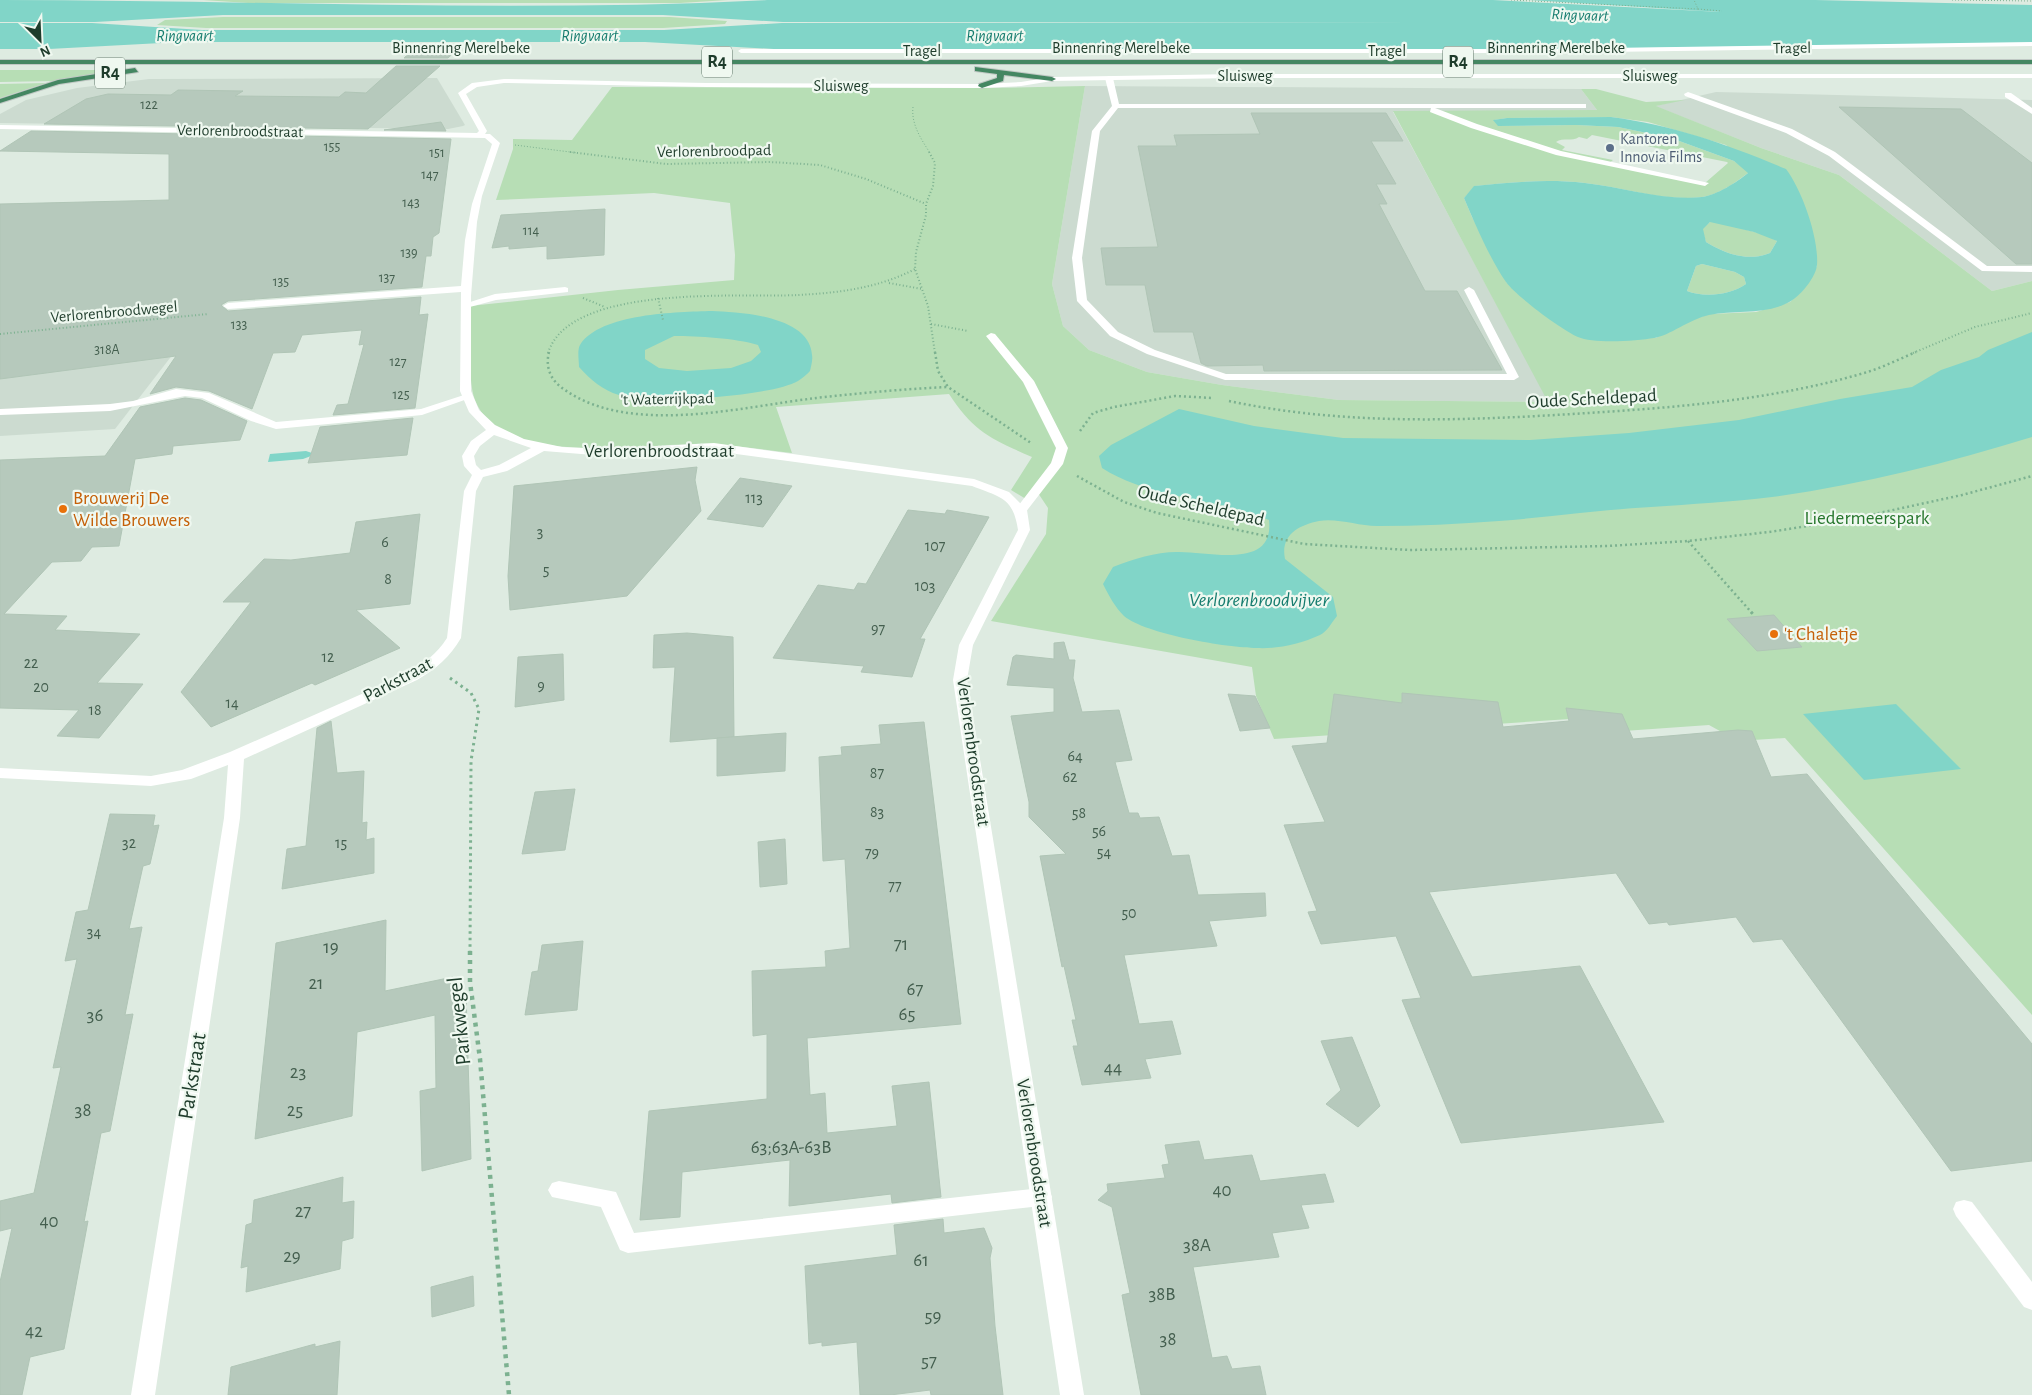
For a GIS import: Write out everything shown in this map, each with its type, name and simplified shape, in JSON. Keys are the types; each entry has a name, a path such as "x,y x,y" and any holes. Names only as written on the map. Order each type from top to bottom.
{"highway":[{"name":"Binnenring Merelbeke","path":"0,62 2032,62"},
{"path":"0,68 329,67 410,62"},
{"name":"R4","path":"884,62 973,69 1052,79"},
{"name":"R4","path":"0,101 66,80 162,68"},
{"path":"982,86 1000,79 1001,73"}],"street":[{"name":"Tragel","path":"741,51 1537,51 2032,44"},
{"name":"Sluisweg","path":"480,135 483,131 462,93 475,86 504,81 707,85 982,86 1021,84 1052,79 1109,78 2032,76"},
{"path":"1109,78 1116,106"},
{"path":"1688,94 1789,131 1832,154 1985,269 2032,269"},
{"path":"2008,95 2032,112"},
{"path":"1116,106 1584,106"},
{"path":"1116,106 1096,131 1077,258 1082,301 1114,334 1151,352 1225,377 1514,377 1469,290"},
{"path":"1424,106 1474,126 1559,153 1705,183"},
{"name":"Verlorenbroodstraat","path":"0,127 480,135 493,138 496,143 476,204 465,289 465,383 467,397 477,415 493,430 542,447 588,452 639,452 714,447 974,483 1005,495 1021,510 1024,530 966,645 960,680 1072,1395"},
{"path":"228,306 465,289"},
{"path":"466,305 495,297 564,290"},
{"path":"991,336 1028,381 1062,448 1057,464 1021,510"},
{"path":"0,412 108,408 142,402 162,394 196,393 209,396 258,422 276,426 422,412 467,397"},
{"path":"493,430 475,444 468,456 470,466 478,475 503,468 542,447"},
{"name":"Parkstraat","path":"0,773 151,780 185,775 236,756 412,677 432,665 445,653 454,638 470,491 478,475"},
{"name":"Parkstraat","path":"143,1395 232,818 236,756"},
{"path":"559,1190 608,1199 628,1244 1041,1197"},
{"path":"1964,1209 2032,1300"}],"path":[{"path":"1511,0 1722,11"},
{"path":"1694,0 1698,9"},
{"path":"1952,0 2032,1"},
{"path":"915,86 912,115 918,133 935,163 933,186 926,204 926,215 916,252 915,269 923,289 931,324 938,371 948,387 1023,437 1057,464 1094,413 1175,396 1216,399"},
{"name":"Verlorenbroodpad","path":"496,143 654,163 776,161 805,163 852,174 926,204"},
{"name":"'t Waterrijkpad","path":"915,269 902,277 886,282 799,295 658,298 606,307 565,327 553,341 546,359 550,377 580,402 604,410 633,414 678,414 902,390 948,387"},
{"name":"'t Waterrijkpad","path":"886,282 923,289"},
{"path":"658,298 663,320"},
{"name":"Verlorenbroodwegel","path":"0,334 206,315 228,306"},
{"name":"Oude Scheldepad","path":"1226,400 1276,411 1387,420 1474,420 1670,408 1770,395 1864,373 1975,327 2032,313"},
{"path":"931,324 991,336"},
{"name":"Oude Scheldepad","path":"1057,464 1124,502 1157,512 1258,535 1304,544 1354,548 1483,550 1688,541 1769,532 1847,520 1962,495 2032,476"},
{"path":"1688,541 1754,616"},
{"name":"Parkwegel","path":"432,665 471,693 479,709 471,762 470,982 480,1059 509,1395"}],"shaded area":[{"path":"437,78 465,125 448,129 0,123 0,114 26,100 77,88 149,79"},
{"path":"1085,86 1581,89 1597,110 1393,112 1549,402 1339,400 1222,385 1147,372 1089,350 1063,326 1052,284"},
{"path":"1716,92 2032,100 2032,281 1992,291 1839,175 1761,148 1655,106"},
{"path":"245,261 115,429 0,436 0,269"}],"green space":[{"path":"203,0 728,0 680,3 248,3"},
{"path":"223,17 670,17 727,21 725,24 663,28 206,28 157,25 165,20"},
{"path":"0,70 118,70 54,81 0,82"},
{"path":"46,83 0,98 0,84"},
{"name":"Liedermeerspark","path":"1085,86 1052,284 1063,326 1089,350 1147,372 1222,385 1339,400 1548,402 1393,111 1597,110 1581,89 1596,89 1646,102 1685,100 1656,106 1761,148 1839,175 1992,291 2032,281 2032,1015 1785,738 1738,741 1709,725 1581,734 1570,719 1274,739 1256,696 1252,667 991,621 1046,534 1048,508 1038,493 1026,499 1011,490 1032,457 984,433 975,426 949,394 776,407 792,453 713,444 620,448 583,448 547,445 516,437 491,422 475,400 470,367 470,306 734,280 735,255 730,203 654,193 496,200 513,149 513,139 572,140 612,87 989,88","holes":["1611,117 1648,122 1726,145 1814,239 1817,266 1803,290 1790,302 1756,312 1710,314 1687,321 1656,338 1507,283 1464,198 1475,186 1557,181 1599,185 1658,196 1688,198 1714,194 1733,184 1749,172 1734,161 1671,138 1618,127 1576,125 1499,126 1494,120 1507,118","1592,135 1727,162 1728,163 1705,183 1609,163 1613,160 1562,150 1565,147 1556,142 1579,137 1587,139"]},
{"path":"1710,222 1717,222 1766,235 1777,241 1770,253 1762,256 1745,257 1729,253 1706,242 1702,229"},
{"path":"1702,264 1735,272 1744,277 1746,284 1733,291 1709,295 1687,291 1696,266"}],"water":[{"name":"Ringvaart","path":"0,0 479,6 671,4 767,0 1493,0 1721,12 1529,0 1815,0 2032,5 2032,43 1555,49 774,49 645,42 180,42 49,49 0,49 0,23 92,23 202,30 664,30 782,23 1421,23 783,22 663,15 223,15 95,22 0,22"},
{"path":"1611,117 1656,125 1700,137 1786,169 1798,189 1812,228 1817,254 1817,265 1814,275 1795,298 1771,309 1709,315 1694,320 1660,337 1626,341 1594,341 1578,337 1540,312 1506,282 1478,230 1464,198 1474,186 1557,181 1687,198 1714,194 1748,173 1734,161 1671,138 1618,127 1576,125 1498,126 1493,120 1507,118","holes":["1710,222 1754,232 1777,241 1770,253 1762,256 1745,257 1729,253 1706,242 1703,229","1702,264 1735,272 1744,277 1746,284 1733,291 1709,295 1687,291 1696,266"]},
{"path":"712,311 755,315 787,324 799,332 808,342 812,357 810,371 798,381 784,387 763,391 738,395 657,399 635,398 613,393 597,384 579,367 578,353 580,345 590,334 604,326 641,316","holes":["674,336 739,341 758,345 761,352 751,361 731,368 687,371 659,368 645,359 645,350"]},
{"name":"Verlorenbroodvijver","path":"2032,332 2032,437 1968,456 1871,480 1772,497 1469,523 1377,526 1326,520 1305,525 1298,528 1288,537 1284,551 1285,559 1333,597 1337,616 1323,634 1297,643 1273,648 1227,646 1187,639 1150,629 1124,616 1112,601 1103,584 1113,567 1137,559 1169,552 1236,555 1250,552 1261,546 1268,536 1269,520 1248,512 1142,486 1102,468 1099,456 1111,445 1179,409 1254,426 1343,438 1530,440 1629,433 1739,420 1840,399 1912,387 1941,370 1979,357 1988,350"},
{"path":"306,451 312,453 311,456 303,459 268,462 270,454"},
{"path":"1896,704 1961,769 1864,780 1803,714"}],"building":[{"path":"418,45 462,45 448,58 404,58"},
{"path":"396,66 440,66 368,129 44,124 86,99 108,94 171,95 178,90 243,91 235,96 339,97 345,92 366,93"},
{"path":"1839,107 1961,109 2032,163 2032,264 2016,264"},
{"path":"1251,113 1386,113 1403,141 1371,141 1396,184 1376,184 1387,204 1379,204 1425,291 1457,291 1502,370 1264,371 1263,365 1207,366 1201,363 1193,332 1154,332 1145,285 1106,285 1101,248 1158,247 1138,146 1177,146 1174,135 1260,134"},
{"path":"441,122 446,131 384,130"},
{"path":"31,131 451,139 439,233 433,237 431,256 426,256 422,287 228,301 221,305 228,311 421,297 419,315 428,314 415,408 333,415 337,405 348,404 364,344 359,345 362,330 302,335 295,352 273,353 252,409 209,391 176,387 150,394 176,356 0,379 0,204 169,200 169,154 0,151"},
{"path":"605,209 604,255 547,259 547,246 509,249 509,246 492,248 501,215"},
{"path":"185,398 201,400 247,421 240,440 173,446 172,454 135,459 119,546 92,547 81,561 52,562 4,614 67,616 55,630 140,634 97,683 143,684 99,738 57,736 79,710 0,708 0,460 105,456 140,407"},
{"path":"413,418 407,455 308,463 320,427"},
{"path":"697,467 695,480 701,511 627,596 510,610 508,576 514,486"},
{"path":"740,478 792,486 763,527 707,519"},
{"path":"908,510 945,514 947,510 989,517 920,639 925,639 912,677 861,672 864,666 773,658 818,585 854,590 858,583 866,584"},
{"path":"420,514 410,604 356,610 400,648 315,685 312,683 211,727 181,692 251,602 223,602 264,559 291,560 350,553 356,522"},
{"name":"'t Chaletje","path":"1774,615 1802,647 1757,651 1727,619"},
{"path":"687,633 733,637 734,737 670,742 675,667 653,668 654,635"},
{"path":"1064,642 1069,660 1075,660 1073,678 1082,712 1119,710 1132,760 1115,762 1129,813 1138,813 1140,818 1159,817 1172,856 1189,855 1198,895 1265,893 1266,916 1209,921 1217,946 1124,955 1139,1024 1172,1021 1181,1054 1145,1059 1151,1078 1082,1085 1073,1046 1078,1046 1072,1020 1076,1020 1064,966 1062,967 1040,856 1066,854 1029,817 1029,802 1011,716 1054,712 1054,688 1007,685 1013,657 1016,655 1054,659 1054,643"},
{"path":"563,654 564,700 515,707 518,657"},
{"path":"1402,693 1498,702 1503,727 1569,721 1566,708 1622,714 1633,739 1738,730 1752,731 1771,777 1807,774 2032,1044 2032,1161 1951,1171 1782,939 1753,942 1736,917 1669,925 1667,922 1649,924 1616,873 1429,892 1472,977 1580,966 1664,1122 1461,1143 1402,1000 1421,998 1396,936 1321,944 1308,912 1317,911 1284,825 1325,822 1292,746 1327,743 1334,694 1402,703"},
{"path":"1228,694 1255,696 1270,728 1240,731"},
{"path":"331,721 337,773 364,771 362,823 367,822 366,840 374,838 374,873 282,889 287,849 306,846 317,728"},
{"path":"924,722 961,1024 807,1038 810,1095 825,1093 827,1133 897,1126 892,1086 929,1082 941,1197 892,1203 891,1194 789,1206 790,1160 682,1172 680,1217 640,1220 649,1111 767,1099 767,1034 753,1036 752,971 826,967 825,951 850,948 845,859 823,861 819,757 842,755 841,747 881,744 879,725"},
{"path":"786,733 785,771 717,776 717,738"},
{"path":"575,789 565,850 522,854 535,792"},
{"path":"110,814 155,815 153,826 159,825 150,864 143,866 129,929 142,927 125,1015 133,1014 110,1131 101,1133 84,1222 88,1221 64,1349 30,1357 22,1395 0,1395 0,1282 12,1228 0,1231 0,1201 34,1193 61,1067 53,1068 77,959 65,961 76,912 88,910"},
{"path":"785,839 787,884 760,887 758,842"},
{"path":"386,920 385,991 453,977 453,995 466,992 471,1159 422,1171 420,1091 436,1088 435,1015 357,1032 352,1116 255,1139 276,943"},
{"path":"583,941 577,1010 525,1015 532,972 538,971 542,945"},
{"path":"1352,1037 1380,1106 1358,1127 1326,1104 1341,1090 1321,1041"},
{"path":"1199,1141 1204,1160 1252,1155 1260,1181 1325,1174 1334,1202 1301,1205 1309,1228 1272,1233 1279,1257 1193,1267 1212,1358 1227,1356 1232,1369 1260,1366 1266,1395 1141,1395 1122,1295 1130,1293 1112,1207 1098,1200 1108,1191 1107,1184 1165,1178 1162,1165 1169,1164 1165,1145"},
{"path":"343,1177 342,1203 354,1201 353,1238 342,1241 340,1269 246,1292 248,1266 241,1268 246,1225 252,1223 254,1200"},
{"path":"943,1219 944,1233 984,1228 992,1248 990,1258 995,1326 1003,1395 931,1395 930,1390 890,1395 860,1395 857,1342 822,1346 822,1342 809,1344 805,1266 897,1255 894,1225"},
{"path":"473,1276 474,1306 432,1317 431,1287"},
{"path":"340,1341 337,1395 228,1395 231,1367 315,1344 315,1347"}],"place":[{"name":"Kantoren Innovia Films","path":"1610,148"},
{"name":"Brouwerij De Wilde Brouwers","path":"63,509"},
{"name":"'t Chaletje","path":"1774,634"}]}
